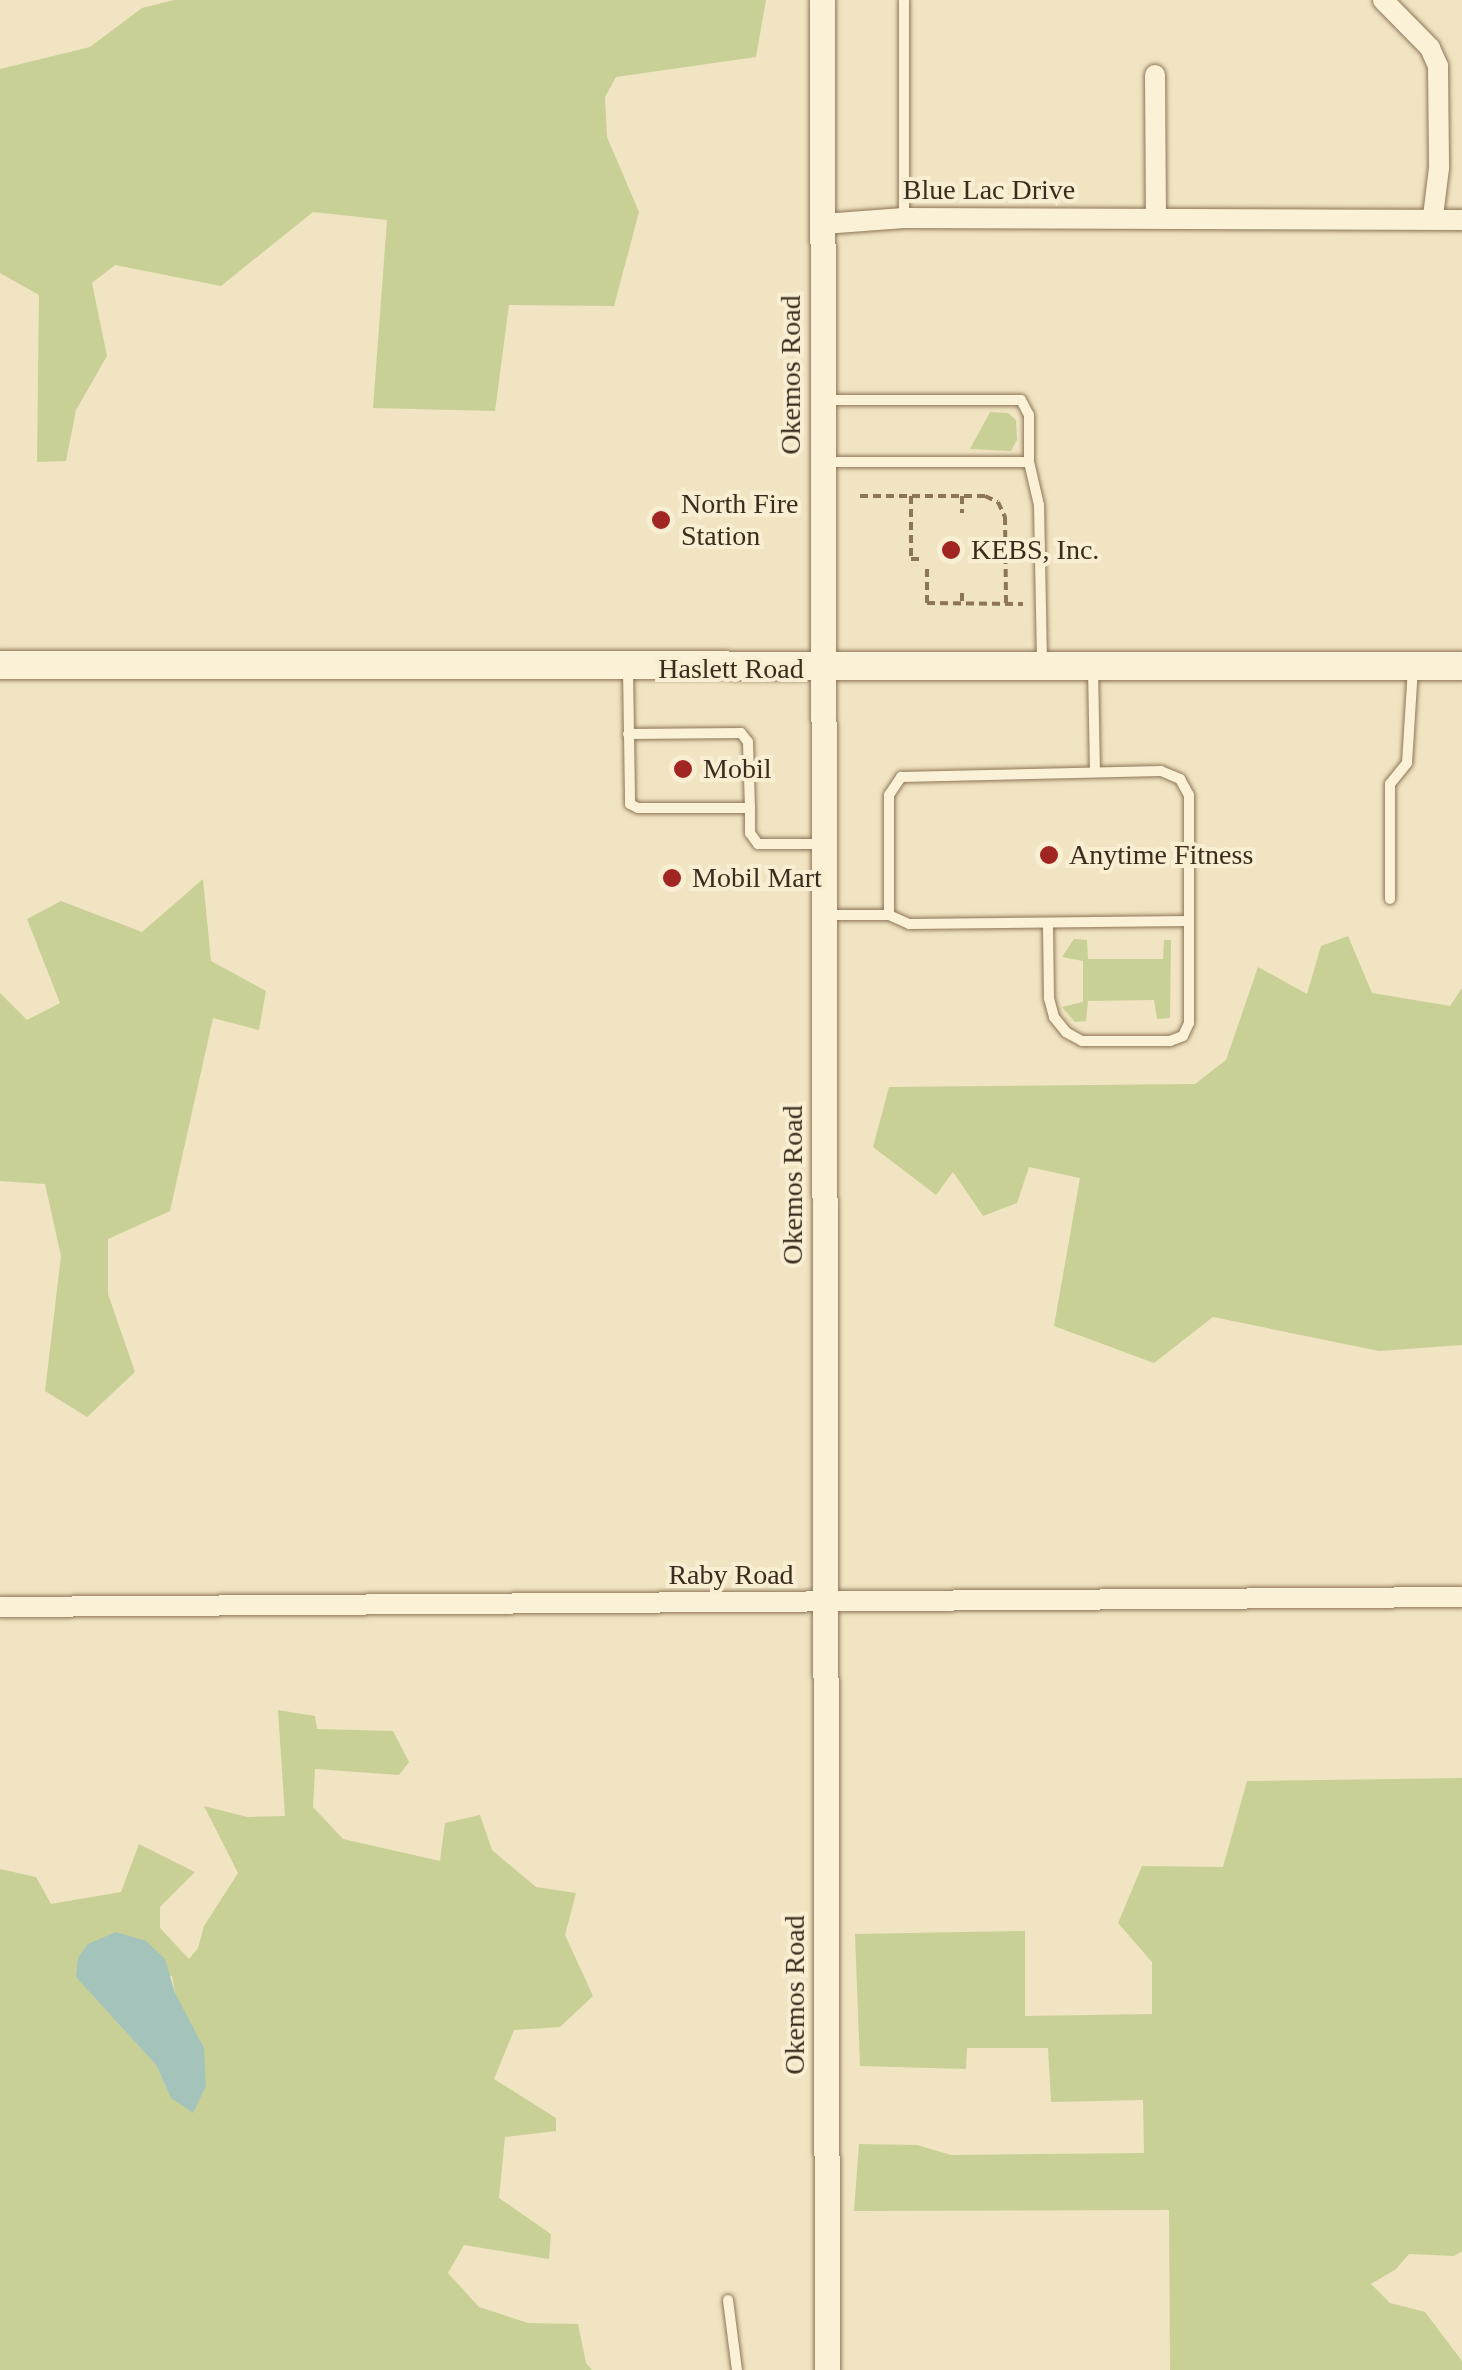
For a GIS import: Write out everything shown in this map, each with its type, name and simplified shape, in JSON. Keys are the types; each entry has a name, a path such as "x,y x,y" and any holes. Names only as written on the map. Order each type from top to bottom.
{"main road":[{"name":"Haslett Road","path":"0,666 1462,666"}],"street":[{"name":"Okemos Road","path":"822,0 827,2370"},
{"path":"1383,0 1430,48 1438,66 1439,168 1432,216"},
{"path":"1154,75 1156,218"},
{"name":"Blue Lac Drive","path":"823,224 904,218 1432,216 1462,220"},
{"name":"Raby Road","path":"0,1607 1462,1597"}],"lane":[{"path":"904,0 904,218"},
{"path":"820,400 1021,400 1028,410 1028,462 1040,505 1042,668"},
{"path":"820,462 1028,462"},
{"path":"1390,899 1390,784 1407,763 1414,666"},
{"path":"1093,668 1095,772"},
{"path":"628,669 630,804 638,808 750,808"},
{"path":"628,734 746,737 750,833 758,844 822,844"},
{"path":"888,915 889,795 901,777 1161,771 1186,786 1189,1023 1183,1036 1170,1041 1082,1041 1066,1032 1054,1017 1049,998 1048,923"},
{"path":"671,795 671,808"},
{"path":"710,795 710,808"},
{"path":"822,915 888,915 909,924 1189,921"},
{"path":"728,2300 736,2370"}],"path":[{"path":"860,496 985,496 1002,509 1006,603 927,603 927,569"},
{"path":"912,496 911,559 921,559"},
{"path":"962,496 962,513"},
{"path":"911,541 921,541"},
{"path":"962,592 962,603"}],"green space":[{"path":"174,0 766,0 756,57 616,77 605,97 607,137 639,212 614,306 509,305 495,411 373,408 387,220 313,212 221,286 115,265 92,283 107,356 76,410 66,461 37,462 39,295 0,273 0,69 90,47 142,8"},
{"path":"990,412 1008,413 1016,420 1017,440 1011,451 970,449"},
{"path":"203,879 211,961 266,991 259,1030 213,1018 170,1211 108,1239 108,1294 135,1372 87,1417 45,1391 61,1256 45,1184 0,1181 0,993 27,1020 60,1003 27,919 61,901 142,932"},
{"path":"1348,936 1372,993 1450,1006 1462,988 1462,1345 1379,1351 1213,1317 1154,1363 1054,1326 1080,1178 1029,1167 1017,1203 983,1216 953,1172 936,1195 873,1147 889,1087 1195,1084 1226,1060 1258,967 1307,994 1321,946"},
{"path":"1074,939 1087,940 1088,959 1163,959 1164,940 1171,940 1170,1018 1157,1019 1154,1000 1088,1001 1086,1021 1075,1022 1062,1007 1083,1002 1083,961 1062,957"},
{"path":"278,1710 315,1716 317,1729 393,1731 409,1762 399,1775 315,1769 313,1807 343,1839 440,1861 445,1823 480,1815 492,1850 536,1887 576,1893 565,1935 593,1996 560,2027 514,2030 494,2079 556,2118 556,2131 505,2137 499,2198 551,2234 549,2259 464,2245 448,2273 479,2307 528,2323 578,2324 586,2363 592,2370 0,2370 0,1869 36,1877 51,1904 121,1892 139,1844 195,1872 160,1907 160,1928 189,1959 198,1948 204,1926 238,1873 204,1806 247,1817 285,1816","holes":["172,1976 175,1993 171,2098 156,2065 77,1977"]},
{"path":"1462,1778 1462,2251 1454,2256 1409,2254 1396,2269 1371,2284 1390,2303 1425,2312 1462,2361 1462,2370 1170,2370 1169,2210 854,2211 859,2144 917,2145 951,2155 1144,2153 1143,2100 1051,2102 1048,2048 967,2048 966,2069 860,2066 855,1934 1025,1931 1025,2016 1152,2014 1152,1962 1118,1923 1142,1866 1223,1867 1247,1781"}],"water":[{"path":"116,1932 146,1941 165,1959 175,1993 204,2048 206,2086 193,2113 171,2098 156,2065 76,1977 78,1958 88,1944"}],"place":[{"name":"North Fire Station","path":"661,520"},
{"name":"KEBS, Inc.","path":"951,550"},
{"name":"Mobil","path":"683,769"},
{"name":"Anytime Fitness","path":"1049,855"},
{"name":"Mobil Mart","path":"672,878"}]}
